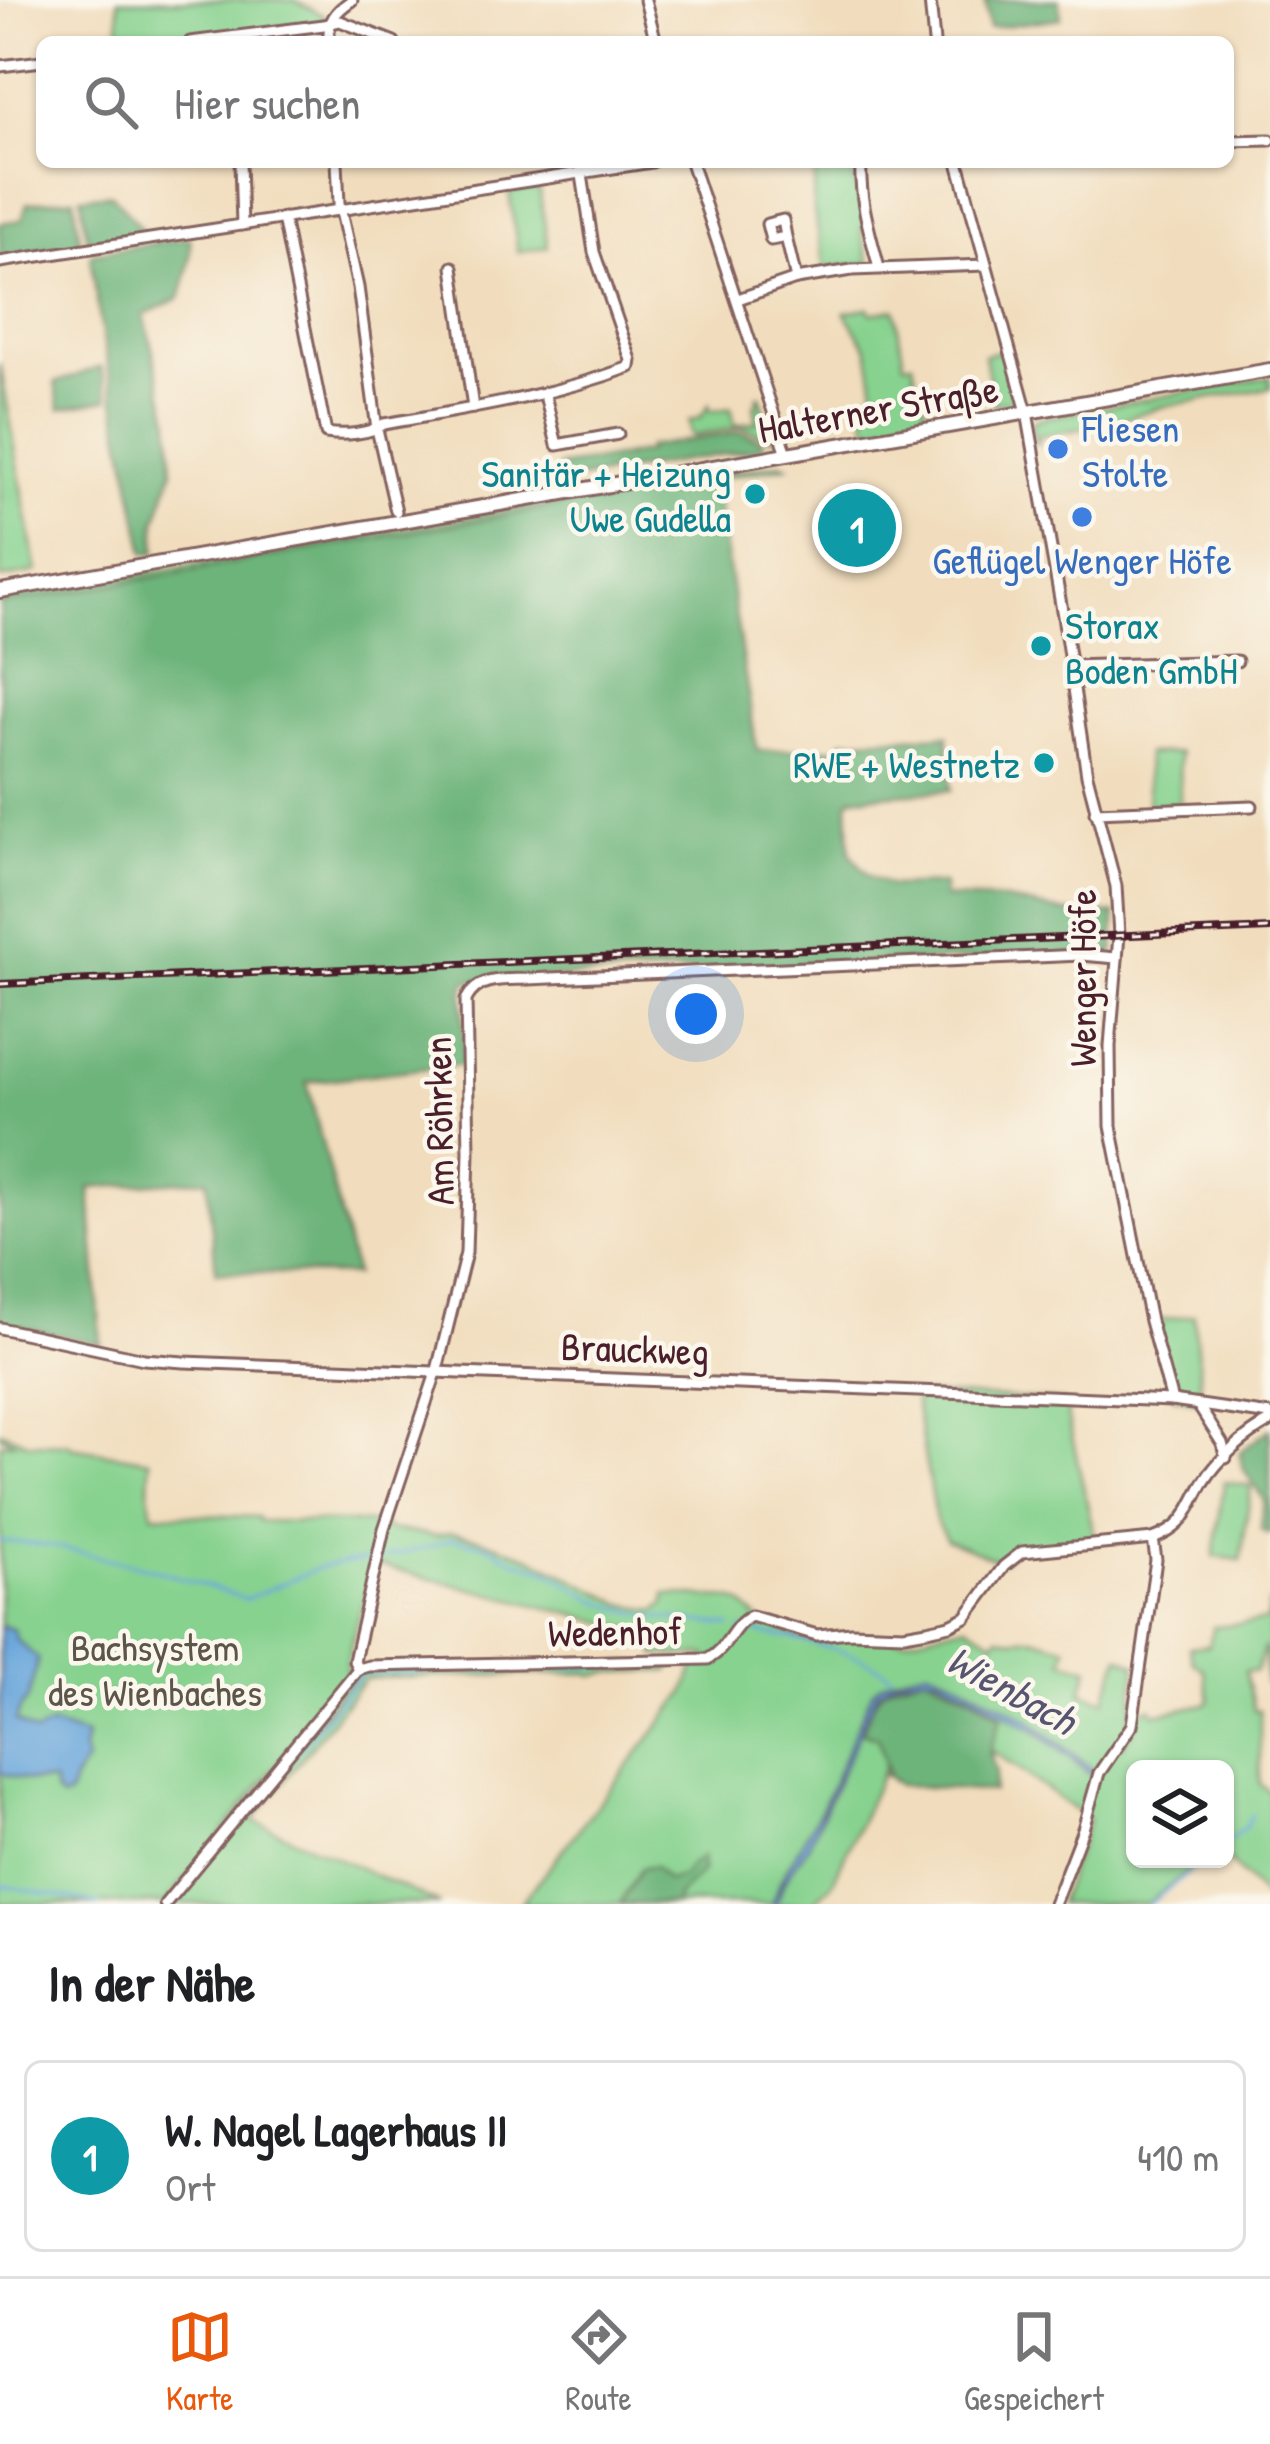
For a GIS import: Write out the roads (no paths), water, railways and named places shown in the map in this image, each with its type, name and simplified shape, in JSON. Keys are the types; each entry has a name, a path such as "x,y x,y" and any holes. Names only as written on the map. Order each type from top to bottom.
{"main road":[{"name":"Halterner Straße","path":"0,591 1270,370"}],"street":[{"path":"328,36 334,12 352,0"},
{"path":"645,0 654,36"},
{"path":"930,0 933,36"},
{"path":"237,36 340,20 379,36"},
{"path":"0,66 36,62"},
{"path":"1234,140 1270,140"},
{"path":"240,168 242,225"},
{"path":"337,168 340,210 358,287 377,429 397,511"},
{"path":"0,262 580,168 594,252 630,367 545,395 377,429 326,433 283,218"},
{"path":"693,168 787,454"},
{"path":"861,168 863,208 878,268"},
{"name":"Wenger Höfe","path":"960,168 1027,412 1095,812 1116,886 1119,926 1110,1046 1111,1126 1150,1321 1172,1401"},
{"path":"786,237 796,279"},
{"path":"738,299 796,279 852,270 986,265"},
{"path":"453,267 473,408"},
{"path":"545,395 557,445 618,434"},
{"path":"1070,666 1237,661"},
{"path":"1095,812 1252,806"},
{"name":"Am Röhrken","path":"358,1669 354,1661 385,1529 437,1370 468,1239 466,1000 476,986 528,979 915,962 1081,955 1118,958"},
{"name":"Brauckweg","path":"0,1328 144,1359 1172,1401 1270,1418"},
{"path":"1198,1404 1226,1458"},
{"path":"1054,1904 1101,1771 1132,1725 1156,1560 1154,1539 1186,1518 1204,1481 1270,1418"},
{"name":"Wedenhof","path":"358,1669 708,1659 751,1616 817,1635 904,1634 964,1618 1004,1567 1022,1552 1154,1539"},
{"path":"165,1904 358,1669"}],"water":[{"path":"3,1626 14,1630 16,1639 38,1659 28,1699 16,1721 35,1733 52,1725 86,1736 86,1762 69,1796 62,1799 55,1794 53,1782 0,1773"},
{"path":"928,1669 1031,1721 1097,1773 1095,1778 1035,1730 970,1692 938,1677 897,1679 877,1693 809,1844 776,1904 771,1904 822,1807 872,1692 891,1679"}],"waterway":[{"path":"382,1558 451,1539 485,1545 614,1607 731,1626"},
{"path":"0,1541 53,1546 153,1569 246,1599 321,1567 367,1560"},
{"path":"741,1630 838,1650 891,1675"},
{"path":"711,1663 726,1650"},
{"path":"179,1894 362,1673 655,1665"},
{"path":"1234,1836 1252,1815"},
{"path":"1149,1904 1195,1868"},
{"path":"0,1885 100,1904"}],"railway":[{"path":"0,984 1270,929"}],"place":[{"name":"Fliesen Stolte","path":"1058,449"},
{"name":"Sanitär + Heizung Uwe Gudella","path":"755,494"},
{"name":"Geflügel Wenger Höfe","path":"1082,517"},
{"name":"W. Nagel Lagerhaus II","path":"857,528"},
{"name":"Storax Boden GmbH","path":"1041,646"},
{"name":"RWE + Westnetz","path":"1044,763"}],"park label":[{"name":"Bachsystem des Wienbaches","path":"155,1668"}],"water label":[{"name":"Wienbach","path":"1012,1689"}]}
